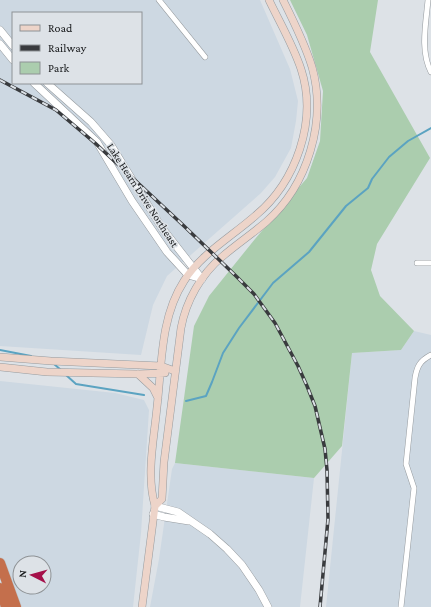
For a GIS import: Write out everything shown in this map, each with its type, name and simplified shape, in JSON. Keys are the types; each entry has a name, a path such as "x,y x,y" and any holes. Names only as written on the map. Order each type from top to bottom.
{"highway":[{"path":"0,562 16,607"},
{"path":"0,588 6,607"},
{"path":"0,600 2,607"}],"main road":[{"path":"142,607 155,506 152,496 151,473 161,370 169,314 176,296 188,275 216,247 256,216 266,206 283,186 290,174 300,150 306,115 306,93 304,82 301,69 270,0"},
{"path":"155,506 162,499 164,462 175,371 183,319 190,300 202,279 222,257 266,222 282,205 301,176 311,150 317,109 314,79 306,50 283,0"},
{"path":"0,357 140,365 161,370 175,371"},
{"path":"0,367 47,372 138,374 161,370"},
{"path":"138,374 153,388 158,398"}],"street":[{"path":"159,0 205,57"},
{"path":"428,0 424,37 426,58 431,72"},
{"path":"0,30 12,45"},
{"path":"0,44 12,59"},
{"name":"Lake Hearn Drive Northeast","path":"35,84 97,142 143,219 167,252 188,275"},
{"name":"Lake Hearn Drive Northeast","path":"48,84 91,122 111,145 162,228 202,279"},
{"path":"417,263 431,263"},
{"path":"188,275 202,279"},
{"path":"401,607 414,488 406,464 415,378 417,366 431,355"},
{"path":"155,506 178,512 225,547 242,565 259,590 268,607"},
{"path":"153,514 164,518 191,521"}],"shaded area":[{"path":"0,0 260,0 290,69 298,101 291,148 275,177 261,193 167,276 153,305 141,355 0,346"},
{"path":"414,331 431,335 431,607 326,607 352,353 401,350"},
{"path":"0,381 115,393 144,400 149,410 141,533 133,607 10,607 0,572"},
{"path":"175,463 314,478 300,607 150,607 159,559 172,469"}],"green space":[{"path":"290,0 378,0 370,52 430,158 377,244 371,270 380,296 414,331 401,350 352,353 342,446 314,478 175,463 194,326 209,296 307,178 320,141 323,91 307,35"}],"waterway":[{"path":"186,401 206,396 223,353 239,328 273,283 309,252 346,206 368,188 372,179 389,157 408,141 431,128"},
{"path":"0,350 31,356"},
{"path":"54,364 61,370"},
{"path":"66,375 76,384 144,395"}],"railway":[{"path":"0,80 56,110 95,143 237,277 254,294 275,323 298,366 315,406 325,449 328,519 320,607"}]}
